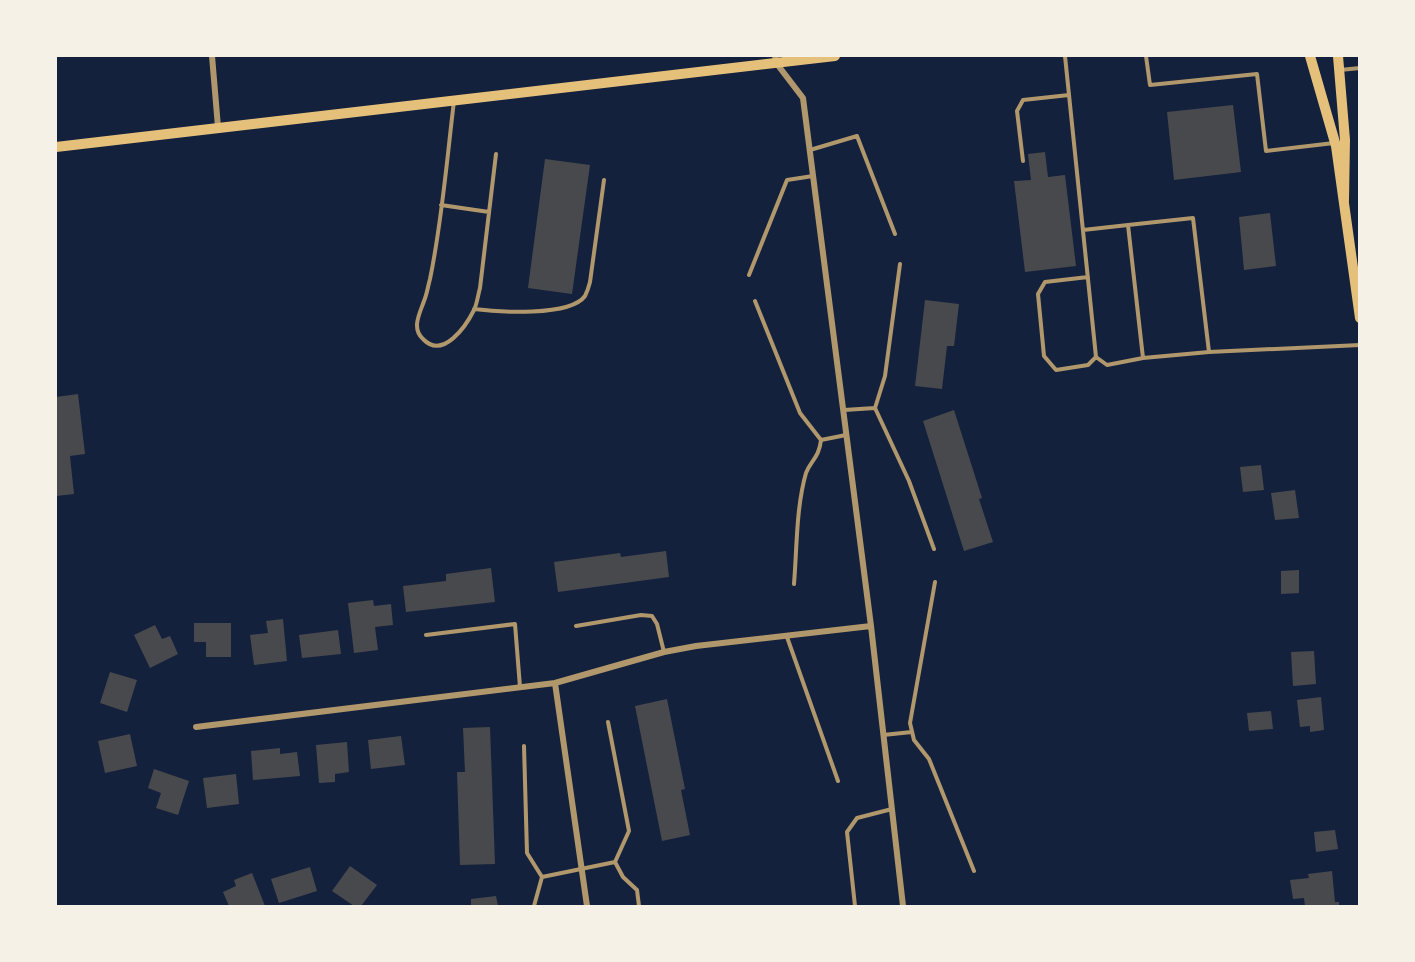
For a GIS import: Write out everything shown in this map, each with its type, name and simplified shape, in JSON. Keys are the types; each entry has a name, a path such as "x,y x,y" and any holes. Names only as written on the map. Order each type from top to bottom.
{"main road":[{"path":"56,147 776,60 835,56"},
{"path":"1310,56 1335,143 1359,318"},
{"path":"1338,56 1345,140 1344,200"}],"street":[{"path":"212,56 218,127"},
{"path":"776,60 803,98 871,626 903,906"},
{"path":"196,727 555,683 664,652 720,642 787,637 871,626"},
{"path":"555,683 587,906"}],"lane":[{"path":"1065,56 1096,357 1107,365 1143,358 1209,352 1359,345"},
{"path":"1146,56 1150,86 1257,74 1266,151 1335,143"},
{"path":"1340,70 1359,68"},
{"path":"1023,161 1017,111 1023,100 1070,95"},
{"path":"454,100 432,268 425,299 418,316 417,327 422,339 431,344 444,345 454,338 474,309 480,288 496,154"},
{"path":"810,150 857,136 895,234"},
{"path":"749,275 787,180 813,176"},
{"path":"474,309 503,313 534,312 576,303 585,296 590,282 604,180"},
{"path":"441,205 489,212"},
{"path":"1083,230 1193,218 1209,352"},
{"path":"1128,225 1143,358"},
{"path":"900,264 885,376 875,408 909,481 934,549"},
{"path":"1088,277 1045,282 1038,294 1044,356 1056,370 1088,365 1096,357"},
{"path":"755,301 800,413 821,440 819,453 807,471 794,584"},
{"path":"843,410 875,408"},
{"path":"821,440 846,435"},
{"path":"935,582 910,723 914,740 929,759 974,871"},
{"path":"576,626 641,615 652,616 657,624 664,652"},
{"path":"426,635 515,624 520,688"},
{"path":"787,637 838,780"},
{"path":"608,722 629,831 615,861"},
{"path":"883,735 912,732"},
{"path":"524,746 527,853 542,877 534,906"},
{"path":"855,906 848,832 857,818 892,810"},
{"path":"542,877 615,861"},
{"path":"615,861 623,877 637,890 639,906"}],"building":[{"path":"1233,105 1241,172 1174,180 1167,112"},
{"path":"1045,152 1048,177 1065,175 1076,266 1025,272 1014,181 1031,180 1028,154"},
{"path":"545,159 590,165 572,294 528,288"},
{"path":"1270,213 1276,266 1244,270 1239,217"},
{"path":"925,300 959,304 954,346 947,346 942,389 915,386"},
{"path":"78,394 85,454 70,456 74,494 56,496 56,397"},
{"path":"954,410 982,498 979,499 993,542 964,551 923,421"},
{"path":"1261,465 1264,490 1243,492 1240,467"},
{"path":"1295,490 1299,518 1275,520 1271,493"},
{"path":"666,551 669,577 558,592 554,562 620,553 621,557"},
{"path":"491,568 495,602 406,612 403,586 446,581 446,574"},
{"path":"1299,570 1299,593 1281,594 1281,571"},
{"path":"373,600 374,606 391,604 393,625 375,627 378,650 354,653 348,603"},
{"path":"283,619 287,661 254,665 250,635 268,633 266,621"},
{"path":"194,623 231,623 231,657 206,657 206,642 194,642"},
{"path":"155,625 162,639 170,636 178,654 150,668 134,635"},
{"path":"338,630 341,654 302,658 299,635"},
{"path":"1314,651 1316,684 1293,686 1291,652"},
{"path":"110,672 137,680 127,712 100,703"},
{"path":"1321,697 1324,730 1310,732 1310,726 1300,727 1297,700"},
{"path":"667,699 685,789 681,790 690,835 662,841 635,706"},
{"path":"1271,711 1273,729 1249,731 1247,713"},
{"path":"490,727 495,864 460,865 457,772 465,772 463,728"},
{"path":"130,734 137,766 105,773 98,741"},
{"path":"401,736 405,765 371,769 368,740"},
{"path":"347,742 349,772 335,774 335,782 319,783 316,745"},
{"path":"280,748 280,754 297,752 300,776 253,780 251,751"},
{"path":"154,769 189,781 178,815 156,808 161,793 148,788"},
{"path":"236,774 239,804 207,808 203,778"},
{"path":"1335,830 1338,849 1316,852 1314,832"},
{"path":"350,866 377,885 361,906 354,906 332,891"},
{"path":"310,867 317,891 279,903 271,879"},
{"path":"1332,871 1335,902 1339,902 1339,906 1305,906 1304,898 1293,899 1290,880 1309,878 1308,874"},
{"path":"252,873 265,906 229,906 223,892 236,886 234,880"},
{"path":"496,896 498,906 471,906 471,899"}]}
